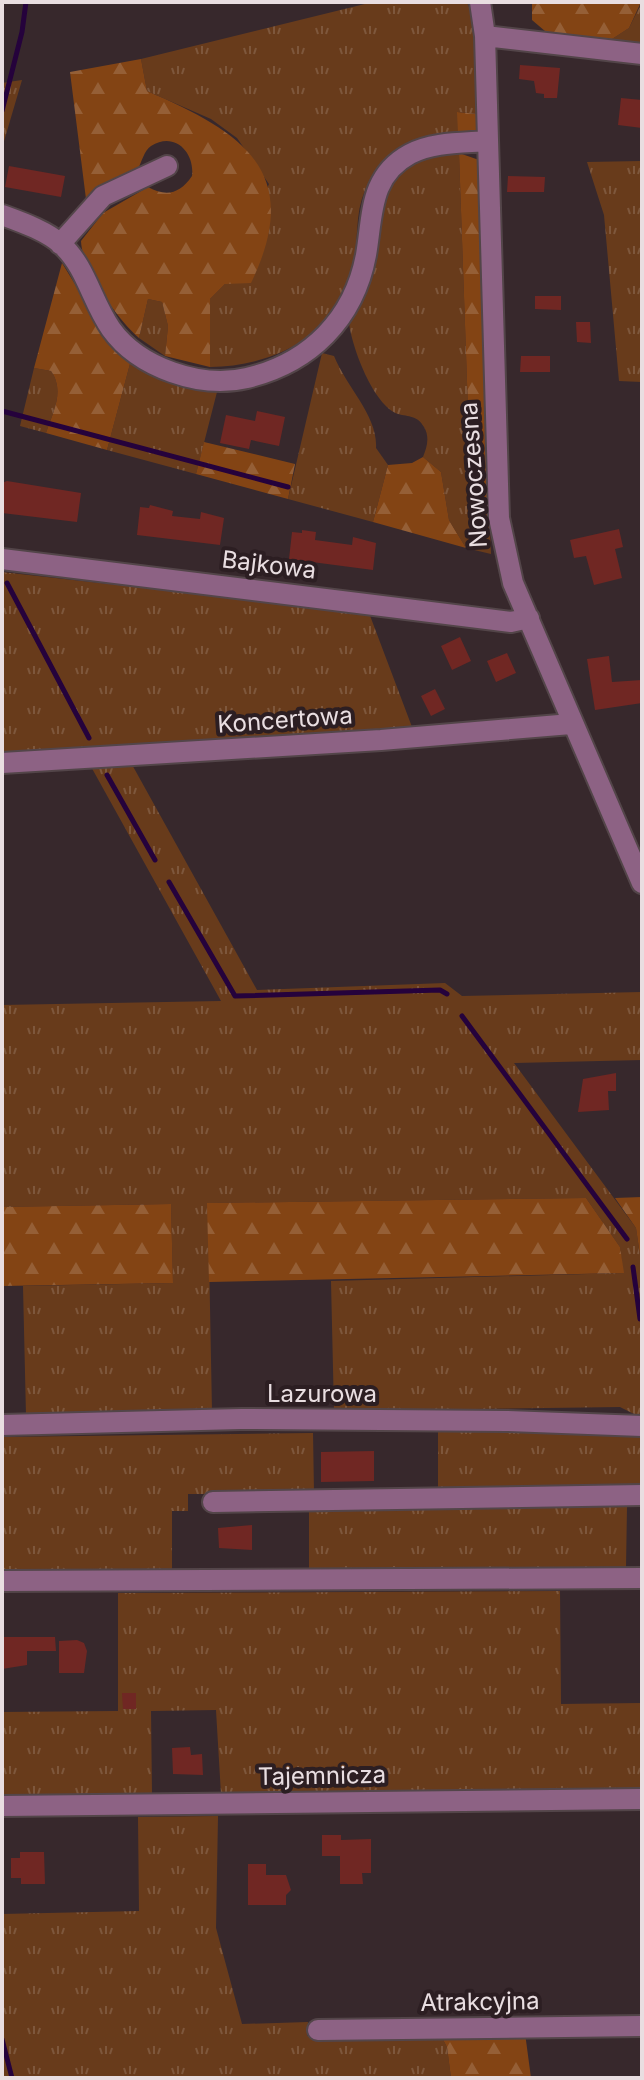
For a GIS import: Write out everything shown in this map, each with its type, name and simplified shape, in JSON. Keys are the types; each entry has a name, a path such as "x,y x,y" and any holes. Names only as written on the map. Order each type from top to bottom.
{"street":[{"name":"Nowoczesna","path":"480,2 485,36 499,518 513,583 571,724 642,883"},
{"path":"485,36 642,54"},
{"path":"2,215 60,244 78,264 110,327 123,344 159,366 195,379 232,381 290,362 334,329 347,310 362,268 378,183 396,163 422,149 487,141"},
{"path":"60,244 103,196 167,166"},
{"name":"Bajkowa","path":"2,559 511,622 529,618"},
{"name":"Koncertowa","path":"2,763 381,740 571,724"},
{"name":"Lazurowa","path":"2,1425 256,1419 642,1426"},
{"path":"213,1502 642,1495"},
{"path":"2,1581 642,1578"},
{"name":"Tajemnicza","path":"2,1806 642,1799"},
{"name":"Atrakcyjna","path":"318,2030 642,2026"}],"green space":[{"path":"373,2 467,2 477,30 478,114 458,112 458,132 439,134 405,146 379,168 362,199 351,277 338,305 325,322 309,336 273,356 231,366 210,367 210,299 225,284 269,184 237,138 211,119 147,91 141,59"},
{"path":"532,2 641,2 629,28 609,41 552,37 532,20"},
{"path":"642,2 642,44 609,41 629,28"},
{"path":"141,59 147,91 181,106 236,140 255,160 267,184 271,212 266,244 251,283 225,284 210,299 210,367 165,356 168,326 162,302 148,299 139,338 102,293 83,252 81,241 103,213 148,187 167,193 178,190 192,176 187,152 175,143 160,142 151,146 138,169 102,186 86,199 70,72"},
{"path":"22,80 2,148 2,83"},
{"path":"457,112 478,114 478,130 458,132"},
{"path":"459,153 471,496 475,505 489,509 491,554 466,548 449,520 441,472 423,457 427,446 424,427 416,418 398,414 389,408 372,388 354,346 349,323 363,299 389,191 402,172 425,158"},
{"path":"459,153 479,160 489,509 475,505 471,496"},
{"path":"642,161 642,382 619,381 604,215 587,162"},
{"path":"62,263 94,315 131,360 107,450 46,433 56,402 57,386 51,371 34,368"},
{"path":"148,299 162,302 168,326 165,356 139,338"},
{"path":"322,353 334,356 367,413 376,448 388,465 373,522 288,499"},
{"path":"131,360 218,388 196,474 107,450"},
{"path":"34,368 51,371 57,386 56,402 46,433 20,426"},
{"path":"204,442 295,464 288,499 196,474"},
{"path":"423,457 441,472 449,520 466,548 373,522 388,465 412,463"},
{"path":"2,572 369,613 412,727 2,752"},
{"path":"130,761 257,990 445,983 462,996 642,992 642,1060 514,1063 636,1228 642,1269 642,1418 620,1407 334,1411 331,1281 623,1273 620,1247 586,1198 208,1203 212,1412 26,1415 23,1286 173,1283 171,1204 2,1207 2,1005 221,1001 89,763"},
{"path":"642,1197 642,1269 636,1228 615,1198"},
{"path":"586,1198 620,1247 624,1273 209,1282 207,1203"},
{"path":"171,1204 173,1283 2,1286 2,1207"},
{"path":"629,1429 642,1433 642,1490 438,1493 438,1432"},
{"path":"313,1433 314,1494 188,1494 188,1511 172,1511 172,1569 2,1571 2,1437"},
{"path":"627,1506 626,1567 309,1568 309,1509"},
{"path":"560,1591 561,1704 642,1703 642,1788 221,1794 216,1710 151,1711 152,1795 2,1797 2,1712 118,1711 118,1593"},
{"path":"218,1816 216,1928 242,2024 308,2022 307,2036 440,2034 447,2047 451,2078 2,2078 2,1914 139,1911 138,1817"},
{"path":"525,2033 531,2078 451,2078 447,2047 440,2034"}],"building":[{"path":"520,65 560,68 557,98 544,98 544,94 536,93 534,81 519,79"},
{"path":"621,98 642,100 642,128 618,125"},
{"path":"9,166 65,176 61,197 5,187"},
{"path":"508,176 545,177 544,192 507,192"},
{"path":"535,296 561,296 561,310 535,309"},
{"path":"576,322 590,322 591,343 577,342"},
{"path":"521,356 550,356 550,372 520,372"},
{"path":"257,411 285,417 279,446 251,440 249,449 220,443 226,415 255,421"},
{"path":"7,481 81,493 77,522 2,513 2,483"},
{"path":"150,505 173,511 172,516 200,519 201,512 224,518 220,545 137,535 140,507 149,508"},
{"path":"619,529 623,547 615,549 622,578 594,585 586,556 574,558 570,540"},
{"path":"302,530 316,532 315,540 352,545 353,537 376,543 373,570 289,559 292,532 302,533"},
{"path":"460,637 471,661 452,670 441,646"},
{"path":"507,653 516,673 496,682 487,661"},
{"path":"609,656 612,682 642,680 642,703 595,710 587,659"},
{"path":"435,689 445,709 431,716 421,696"},
{"path":"616,1073 616,1091 608,1091 609,1110 578,1112 583,1079"},
{"path":"374,1451 374,1481 321,1482 321,1452"},
{"path":"252,1525 252,1550 219,1548 218,1528"},
{"path":"2,1637 55,1637 56,1651 27,1651 27,1665 2,1669"},
{"path":"77,1640 84,1643 87,1651 84,1673 59,1673 59,1641"},
{"path":"122,1693 136,1693 136,1709 123,1709"},
{"path":"190,1747 191,1755 202,1754 203,1775 173,1774 172,1748"},
{"path":"322,1835 341,1835 341,1840 371,1839 371,1873 362,1873 363,1884 340,1884 340,1856 322,1856"},
{"path":"20,1852 44,1852 45,1884 21,1884 21,1878 11,1878 11,1858 20,1858"},
{"path":"248,1864 266,1864 266,1875 286,1875 291,1890 286,1895 286,1905 248,1905"}],"waterway":[{"path":"2,111 22,32 26,2"},
{"path":"2,411 288,487"},
{"path":"7,583 89,738"},
{"path":"107,775 155,860"},
{"path":"169,882 235,996 440,990 447,994"},
{"path":"462,1016 627,1239"},
{"path":"633,1267 640,1319"},
{"path":"2,2039 12,2078"}]}
